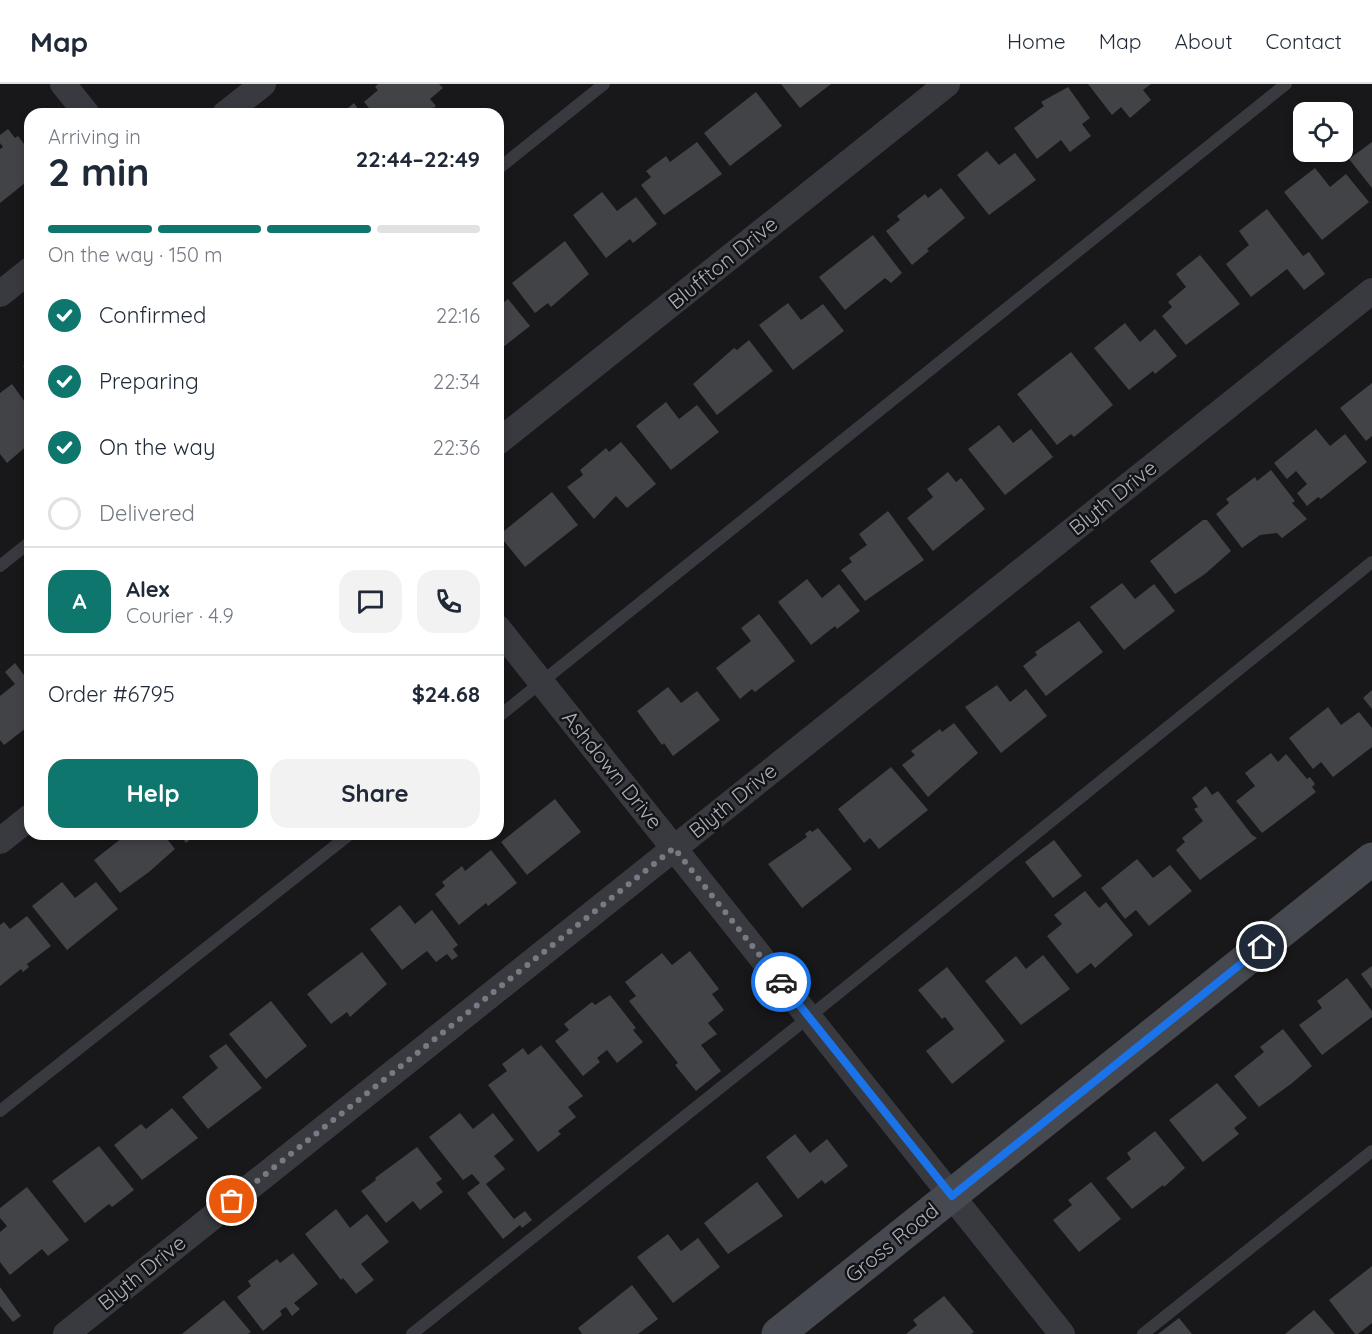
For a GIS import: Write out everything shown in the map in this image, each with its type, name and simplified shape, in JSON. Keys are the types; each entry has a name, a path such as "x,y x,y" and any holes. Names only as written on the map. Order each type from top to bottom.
{"street":[{"path":"63,84 82,108"},
{"path":"233,108 263,84"},
{"name":"Bluffton Drive","path":"504,437 947,84"},
{"path":"0,294 24,275"},
{"name":"Blyth Drive","path":"66,1334 1372,291"},
{"name":"Ashdown Drive","path":"504,635 1062,1334"},
{"path":"0,841 24,822"},
{"name":"Gross Road","path":"778,1334 1372,859"}],"lane":[{"path":"504,164 604,84"},
{"path":"504,712 1286,84"},
{"path":"0,566 24,547"},
{"path":"412,1334 1372,562"},
{"path":"0,1111 342,840"},
{"path":"1143,1334 1372,1151"}],"building":[{"path":"378,84 439,84 443,88 430,99 436,106 434,108 369,108 364,102 378,90 375,87"},
{"path":"781,84 831,84 800,108"},
{"path":"1088,84 1151,84 1143,90 1151,100 1130,118 1121,107 1112,115"},
{"path":"1068,87 1090,118 1082,124 1091,136 1070,152 1061,140 1037,159 1014,128 1044,106 1041,102"},
{"path":"756,92 782,126 730,166 704,133"},
{"path":"354,103 358,108 348,108"},
{"path":"8,129 24,144 24,184 0,203 0,149 3,147 0,143 0,135"},
{"path":"697,142 722,174 664,215 641,185 651,177 646,171 666,156 670,162"},
{"path":"1372,142 1372,188 1351,162 1353,156"},
{"path":"987,151 999,165 1015,153 1036,180 989,215 957,175"},
{"path":"1315,168 1330,187 1346,174 1369,202 1322,240 1284,192"},
{"path":"941,188 965,218 927,249 929,251 912,265 886,231 900,220 897,216 925,194 928,198"},
{"path":"602,192 617,211 636,197 657,224 633,243 630,239 606,258 573,215"},
{"path":"1267,209 1303,256 1309,252 1325,274 1304,290 1287,269 1251,297 1226,264 1249,245 1239,231"},
{"path":"873,235 902,273 891,283 885,278 845,310 819,277"},
{"path":"565,241 589,274 551,307 548,303 535,313 512,283"},
{"path":"1200,255 1240,304 1186,345 1162,316 1172,307 1168,302 1186,287 1176,274"},
{"path":"508,299 530,326 504,346 504,302"},
{"path":"788,303 801,320 823,304 844,331 793,370 759,325"},
{"path":"1125,323 1140,342 1155,329 1177,356 1155,374 1153,371 1129,390 1094,348"},
{"path":"749,340 773,371 717,415 693,384 734,348 737,350"},
{"path":"1071,352 1113,405 1074,437 1071,434 1057,445 1017,394"},
{"path":"1372,383 1372,436 1366,441 1340,408"},
{"path":"12,384 24,401 24,448 7,463 0,454 0,393"},
{"path":"666,402 679,419 697,405 719,432 671,470 636,426"},
{"path":"999,425 1013,443 1031,429 1053,457 1005,495 968,449"},
{"path":"1316,429 1330,446 1345,434 1367,462 1321,499 1318,497 1307,506 1297,493 1307,484 1296,471 1287,479 1274,463"},
{"path":"621,442 656,484 627,508 616,496 594,519 567,487 583,475 580,470 606,448 609,452"},
{"path":"1271,470 1295,501 1292,503 1307,519 1282,538 1277,533 1260,535 1242,548 1216,514 1229,503 1226,499 1255,477 1257,481"},
{"path":"948,472 956,482 961,478 985,509 933,551 907,518 933,497 927,489"},
{"path":"552,492 578,525 525,567 504,541 504,531"},
{"path":"888,511 924,560 865,601 841,570 852,562 849,558 867,545 859,534"},
{"path":"1203,520 1207,520 1231,551 1205,574 1175,594 1150,561"},
{"path":"807,579 822,598 839,584 860,611 837,629 835,626 811,645 778,602"},
{"path":"1122,583 1135,599 1154,584 1175,611 1124,650 1090,607"},
{"path":"759,614 795,661 755,692 752,689 740,699 716,668 751,641 741,628"},
{"path":"1079,621 1103,652 1046,696 1023,666 1037,655 1035,652"},
{"path":"15,663 24,675 24,730 4,745 0,740 0,696 15,684 5,672"},
{"path":"997,685 1010,702 1026,689 1047,716 1001,753 965,707"},
{"path":"668,687 681,703 697,691 720,720 673,756 637,711"},
{"path":"1372,690 1372,709 1363,698"},
{"path":"1328,707 1341,725 1359,712 1372,728 1372,747 1333,777 1321,762 1313,769 1289,738"},
{"path":"954,723 978,753 928,797 902,765 915,755 911,751 940,729 942,732"},
{"path":"1271,753 1278,762 1286,754 1307,779 1310,777 1315,784 1312,787 1316,792 1262,833 1236,801 1255,786 1245,773"},
{"path":"891,767 928,810 879,849 870,838 864,843 838,809"},
{"path":"1206,786 1212,795 1218,791 1252,835 1257,838 1200,880 1176,850 1185,842 1182,838 1203,821 1194,809 1198,807 1192,798"},
{"path":"555,799 581,832 527,875 501,842"},
{"path":"818,828 852,869 802,908 768,864 807,837 805,834 810,830 812,832"},
{"path":"119,840 168,840 175,849 120,893 94,860"},
{"path":"1054,840 1082,876 1053,898 1025,862"},
{"path":"491,850 517,883 488,906 486,903 459,925 435,894 445,886 442,882 462,866 465,871"},
{"path":"1137,859 1153,878 1170,865 1192,891 1149,926 1136,910 1125,919 1101,888"},
{"path":"62,882 75,898 96,882 118,909 67,950 32,906"},
{"path":"1085,891 1099,908 1106,902 1133,935 1095,968 1091,963 1077,974 1047,936 1062,924 1054,915"},
{"path":"400,905 415,924 432,910 458,945 453,949 458,956 452,960 447,954 436,962 427,951 402,970 370,929"},
{"path":"27,916 51,946 27,964 29,967 23,972 21,969 0,986 0,925 4,922 10,929"},
{"path":"690,951 719,989 712,994 724,1010 708,1023 717,1034 701,1045 721,1071 696,1091 675,1065 678,1063 629,1001 636,996 625,982 662,953 672,965"},
{"path":"362,952 387,984 350,1017 347,1012 331,1024 307,994"},
{"path":"1043,955 1070,989 1021,1025 985,981 1016,956 1026,969"},
{"path":"1372,966 1372,989 1361,974"},
{"path":"947,967 1005,1041 952,1084 926,1051 954,1029 945,1017 942,1019 918,990"},
{"path":"1347,978 1372,1011 1372,1017 1322,1055 1299,1025 1322,1008 1317,1001"},
{"path":"610,995 636,1028 633,1030 643,1042 617,1063 607,1050 597,1058 600,1062 583,1076 555,1041 569,1030 564,1024 592,1002 595,1005"},
{"path":"271,1001 307,1046 266,1079 229,1034"},
{"path":"1283,1029 1312,1066 1259,1107 1234,1076 1264,1052 1260,1047"},
{"path":"226,1044 262,1088 208,1129 182,1097 218,1068 209,1056"},
{"path":"541,1045 583,1096 568,1107 576,1117 558,1131 561,1134 538,1152 488,1085 507,1071 502,1064 523,1048 528,1055"},
{"path":"1217,1083 1247,1118 1234,1128 1239,1134 1203,1162 1169,1120"},
{"path":"172,1108 198,1138 142,1180 114,1145 141,1124 146,1129"},
{"path":"460,1113 473,1129 493,1113 514,1140 494,1156 505,1169 486,1184 514,1219 525,1211 532,1220 522,1228 520,1225 503,1239 467,1193 480,1183 472,1174 463,1180 429,1137"},
{"path":"1155,1131 1185,1168 1164,1187 1163,1185 1132,1209 1106,1178 1131,1159 1127,1153"},
{"path":"795,1134 810,1153 827,1139 848,1166 825,1184 822,1180 798,1199 766,1157"},
{"path":"99,1146 134,1190 112,1207 109,1204 85,1223 52,1181"},
{"path":"417,1147 442,1179 436,1183 443,1192 420,1210 413,1201 386,1223 361,1191"},
{"path":"757,1182 783,1216 728,1254 704,1223"},
{"path":"1091,1182 1121,1219 1079,1252 1053,1220 1072,1205 1068,1200"},
{"path":"27,1187 69,1240 48,1256 42,1249 10,1275 0,1262 0,1232 7,1226 0,1218 0,1208"},
{"path":"336,1209 350,1228 367,1214 389,1242 361,1264 374,1280 356,1294 343,1278 341,1280 305,1234"},
{"path":"668,1234 681,1251 698,1238 720,1267 673,1303 637,1257"},
{"path":"293,1253 318,1284 294,1303 300,1309 292,1316 286,1307 280,1311 282,1315 263,1331 237,1297 251,1286 248,1281 277,1259 280,1263"},
{"path":"1372,1266 1372,1323 1355,1334 1329,1300"},
{"path":"632,1285 658,1319 638,1334 582,1334 578,1328"},
{"path":"0,1287 21,1316 13,1322 0,1306"},
{"path":"944,1296 974,1332 971,1334 906,1334 917,1325 913,1320"},
{"path":"224,1300 251,1332 248,1334 182,1334"},
{"path":"1314,1310 1335,1334 1285,1334"},
{"path":"1179,1318 1192,1334 1158,1334"}],"way so far":[{"path":"232,1201 674,848 781,982"}],"route":[{"path":"781,982 952,1196 1262,947"}]}
